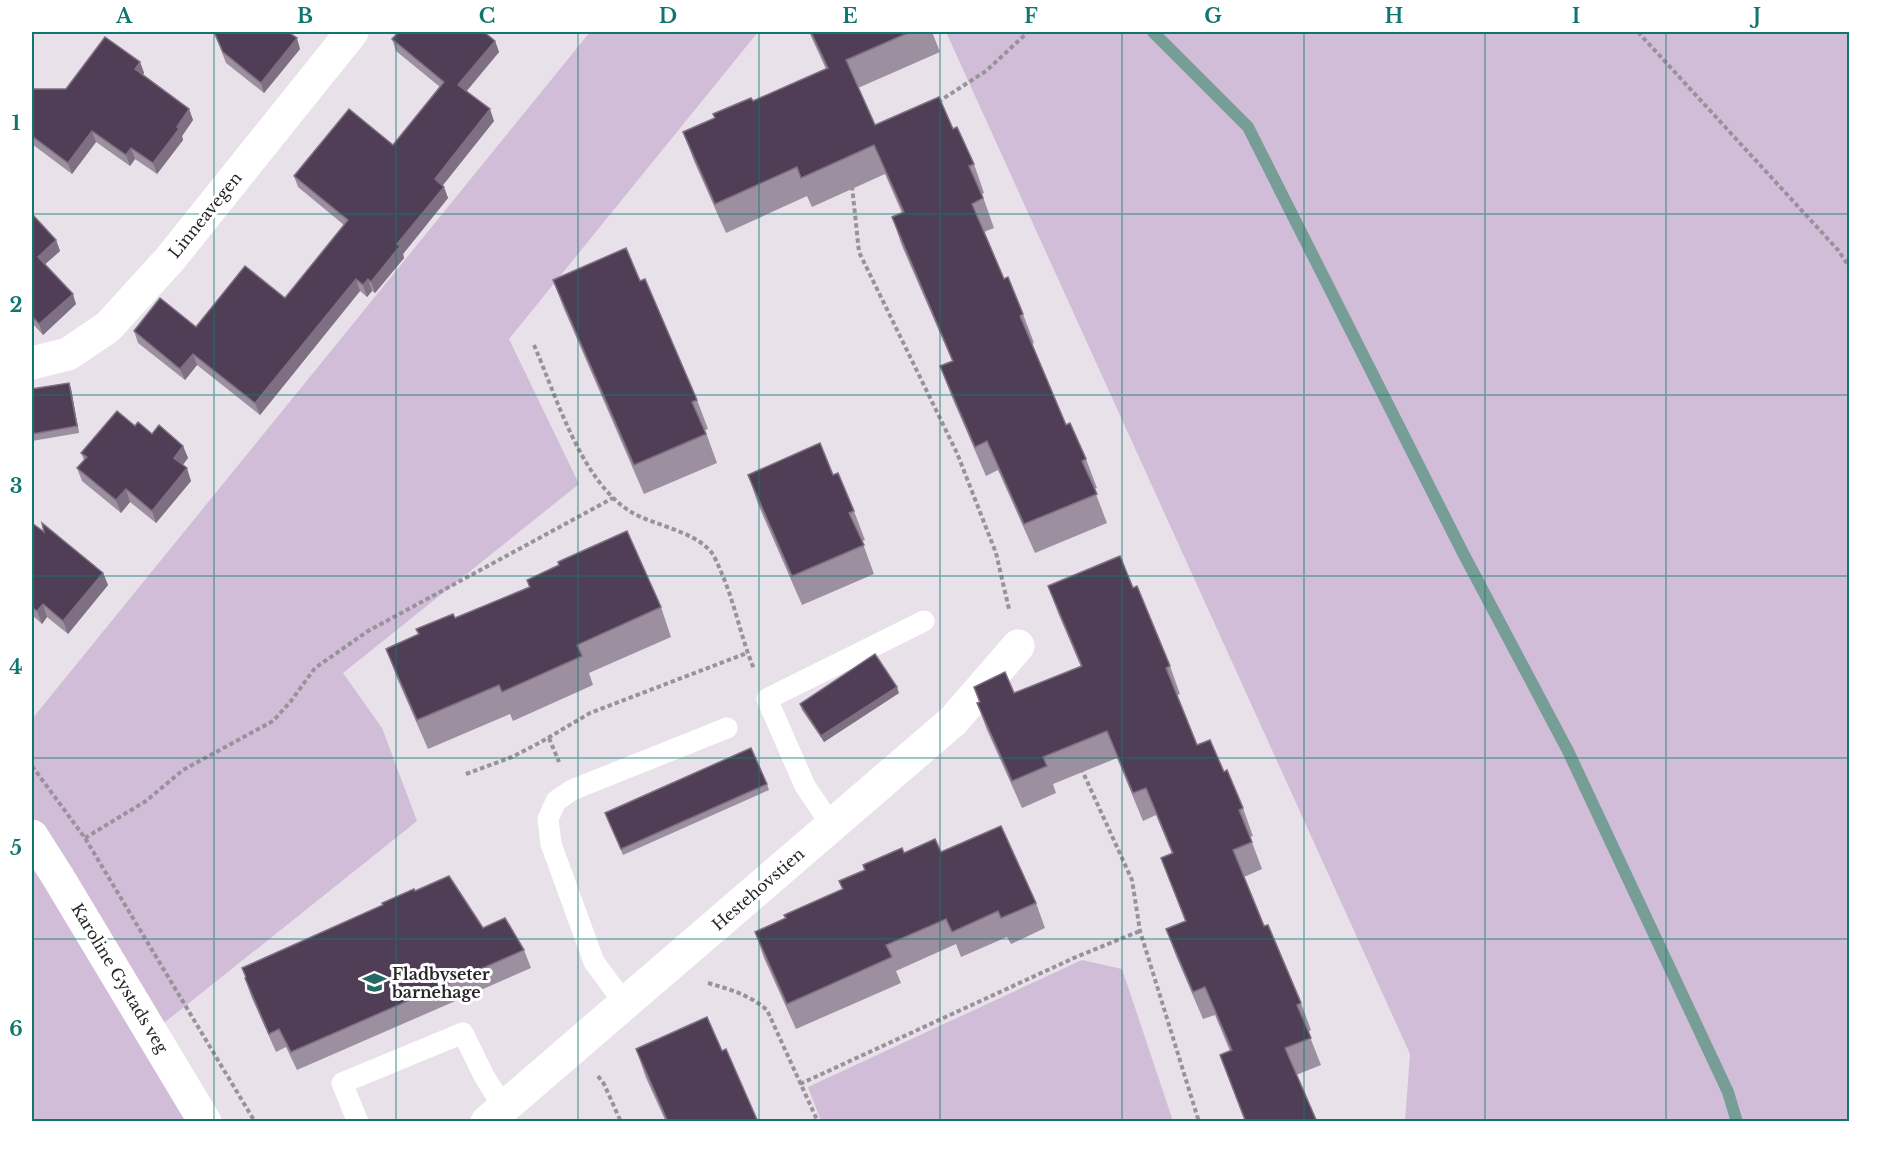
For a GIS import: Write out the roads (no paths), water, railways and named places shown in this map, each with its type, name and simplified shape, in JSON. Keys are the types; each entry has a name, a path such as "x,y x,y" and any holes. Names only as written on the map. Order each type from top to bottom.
{"street":[{"name":"Linneavegen","path":"32,363 68,354 108,327 170,259 352,32"},
{"name":"Hestehovstien","path":"495,1115 953,721 1018,646"},
{"name":"Karoline Gystads veg","path":"32,837 205,1122"}],"lane":[{"path":"832,826 805,786 767,699 924,621"},
{"path":"625,1004 594,962 551,844 548,819 556,801 572,790 727,728"},
{"path":"358,1122 342,1083 463,1032 484,1076 495,1115"}],"waterway":[{"path":"1153,32 1248,127 1463,553 1568,751 1728,1092 1737,1122"}],"place":[{"name":"Fladbyseter barnehage","path":"374,983"}]}
